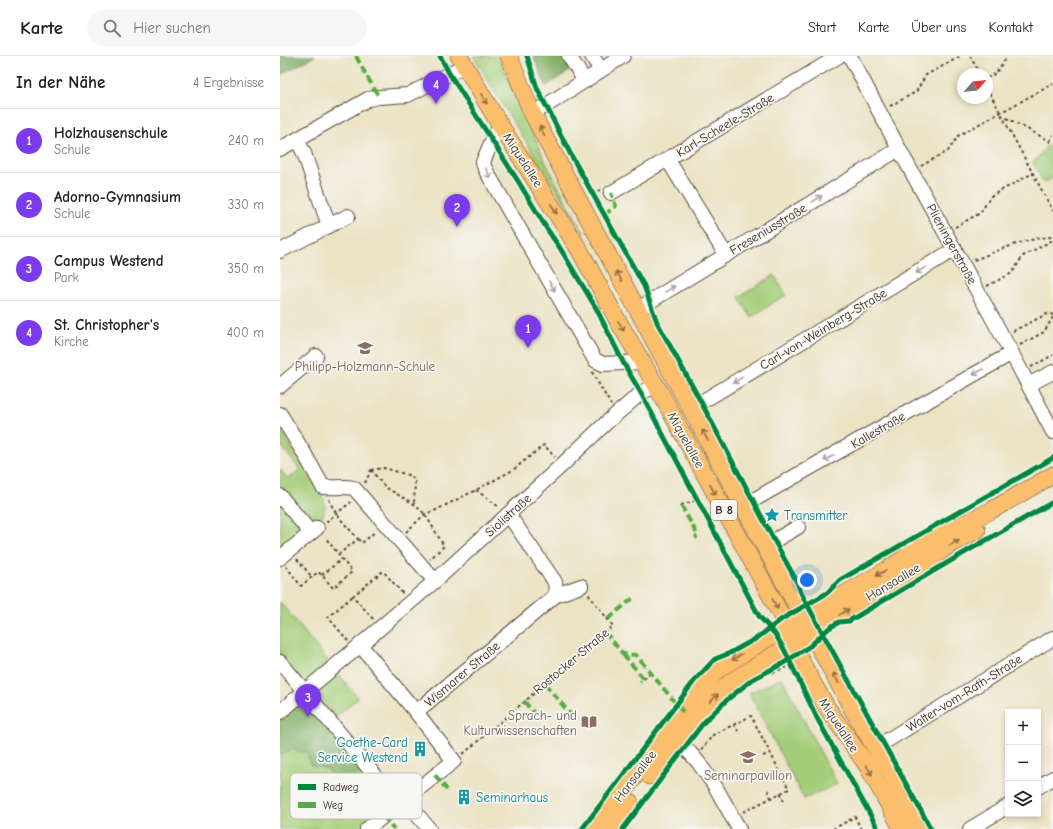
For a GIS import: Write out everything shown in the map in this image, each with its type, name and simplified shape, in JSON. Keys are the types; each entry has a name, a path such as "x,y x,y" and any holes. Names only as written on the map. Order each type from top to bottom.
{"main road":[{"name":"B 8","path":"508,56 532,113"},
{"name":"Miquelallee","path":"461,61 579,249 618,321 656,385 787,627 793,655 810,678 826,706 868,767 902,829"},
{"name":"Miquelallee","path":"532,113 764,546 875,748 891,774 919,829"},
{"name":"Hansaallee","path":"610,829 699,713 718,692 729,683 793,655 807,625 929,542 992,510 1053,475"},
{"name":"Hansaallee","path":"595,829 717,670 750,648 787,627 807,625 920,567 948,546 1053,486"}],"street":[{"path":"569,56 585,81"},
{"path":"592,56 601,70"},
{"path":"532,113 623,56"},
{"name":"Karl-Scheele-Straße","path":"611,193 839,56"},
{"name":"Plieningerstraße","path":"850,56 911,172 1003,336 1053,432"},
{"path":"280,149 368,99 408,95 461,61"},
{"path":"500,125 483,162 485,169 595,360 603,364 643,362"},
{"path":"297,140 304,153 329,226"},
{"name":"Freseniusstraße","path":"638,311 650,302 899,149"},
{"path":"668,160 726,255"},
{"path":"280,252 348,216"},
{"name":"Carl-von-Weinberg-Straße","path":"690,409 955,250"},
{"name":"Kallestraße","path":"743,506 1011,351"},
{"path":"280,386 316,356"},
{"path":"1028,385 1053,372"},
{"name":"Siolistraße","path":"280,712 435,581 606,423 641,393 656,385"},
{"path":"280,414 323,488 343,486 354,488 435,581"},
{"path":"280,496 314,531 284,557"},
{"path":"511,511 555,582 556,595 581,586"},
{"path":"764,546 798,527"},
{"name":"Wismarer Straße","path":"357,648 416,712 556,595"},
{"name":"Walter-vom-Rath-Straße","path":"875,748 1053,638"},
{"path":"280,662 373,773"},
{"path":"416,712 454,761 422,786"},
{"path":"679,740 715,786 736,823"},
{"path":"1041,785 1053,778"},
{"path":"970,829 1005,808"},
{"path":"367,829 380,819"},
{"path":"421,819 429,829"}],"path":[{"path":"880,112 916,92 926,75 961,56"},
{"path":"970,56 977,68"},
{"path":"993,75 996,73 1007,56"},
{"path":"911,172 948,151 958,135 1001,114 1053,84"},
{"path":"993,99 1053,211"},
{"path":"1001,114 1053,143"},
{"path":"1050,141 1053,135"},
{"path":"946,233 980,213 991,196 1033,174"},
{"path":"963,264 1016,244 1037,238 1053,237"},
{"path":"978,291 1012,273 1023,256 1053,240"},
{"path":"1003,336 1049,313 1053,316 1044,332 1011,351"},
{"path":"1022,372 1053,355"},
{"path":"398,539 425,514 476,490 513,470 544,445 562,465"},
{"path":"414,504 415,481 411,476 384,468 371,470 385,487 414,504 425,514 444,546 422,567"},
{"path":"323,488 336,514 362,543 385,524"},
{"path":"476,490 502,509 511,511"},
{"path":"336,514 360,495"},
{"path":"680,505 698,500"},
{"path":"284,557 301,586 318,572 333,588 352,572 339,554 314,531"},
{"path":"339,554 358,539"},
{"path":"284,557 312,577"},
{"path":"322,575 342,560"},
{"path":"357,648 328,617 383,571 410,602"},
{"path":"353,596 380,628"},
{"path":"765,673 793,655"},
{"path":"644,679 650,673"},
{"path":"695,759 713,735 751,716 789,789 772,798 736,823"},
{"path":"734,724 738,731"},
{"path":"763,756 770,753"},
{"path":"768,790 772,798"},
{"path":"780,793 785,803"},
{"path":"833,829 854,817 861,829"}],"green space":[{"path":"280,56 315,56 280,75"},
{"path":"473,56 498,56 547,165 584,234 514,123"},
{"path":"533,56 562,56 571,70 546,86"},
{"path":"1047,146 1053,149 1053,178 1044,183 1033,163"},
{"path":"774,275 786,295 751,317 739,297"},
{"path":"280,428 324,500 325,507 323,515 280,551 280,469 288,479 300,470 280,444"},
{"path":"280,602 358,698 330,722 372,773 290,773 290,819 380,819 368,829 280,829 280,712 305,692 280,662"},
{"path":"782,678 837,784 804,799 749,693"},
{"path":"304,698 363,769 358,773 330,773 329,769 310,764 307,752 299,752 293,749 280,755 280,717"}],"marked path":[{"path":"356,56 379,97"},
{"path":"604,215 616,206 611,193"},
{"path":"681,505 698,536 695,538"},
{"path":"608,619 633,598"},
{"path":"605,632 623,654 636,655 683,712"},
{"path":"623,654 644,679 640,682"},
{"path":"545,684 571,715"},
{"path":"524,701 536,716"},
{"path":"435,775 447,790"},
{"path":"386,819 394,829"}],"cycle path":[{"path":"440,56 449,73 560,248 596,308 624,364 641,393 759,616 775,634 784,649 817,718 878,829"},
{"path":"527,56 537,88 571,155 644,286 657,322 797,582 801,593 931,829"},
{"path":"582,829 695,680 715,659 730,653 757,638 782,619 827,593 840,580 1053,458"},
{"path":"623,829 704,722 728,699 753,679 782,664 810,646 829,628 839,622 849,621 1053,502"}],"place":[{"name":"St. Christopher's","path":"436,104"},
{"name":"Adorno-Gymnasium","path":"457,227"},
{"name":"Philipp-Holzmann-Schule","path":"365,348"},
{"name":"Holzhausenschule","path":"528,348"},
{"name":"Transmitter","path":"772,515"},
{"name":"Campus Westend","path":"308,717"},
{"name":"Sprach- und Kulturwissenschaften","path":"589,722"},
{"name":"Goethe-Card Service Westend","path":"420,749"},
{"name":"Seminarpavillon","path":"748,757"},
{"name":"Seminarhaus","path":"464,797"}]}
